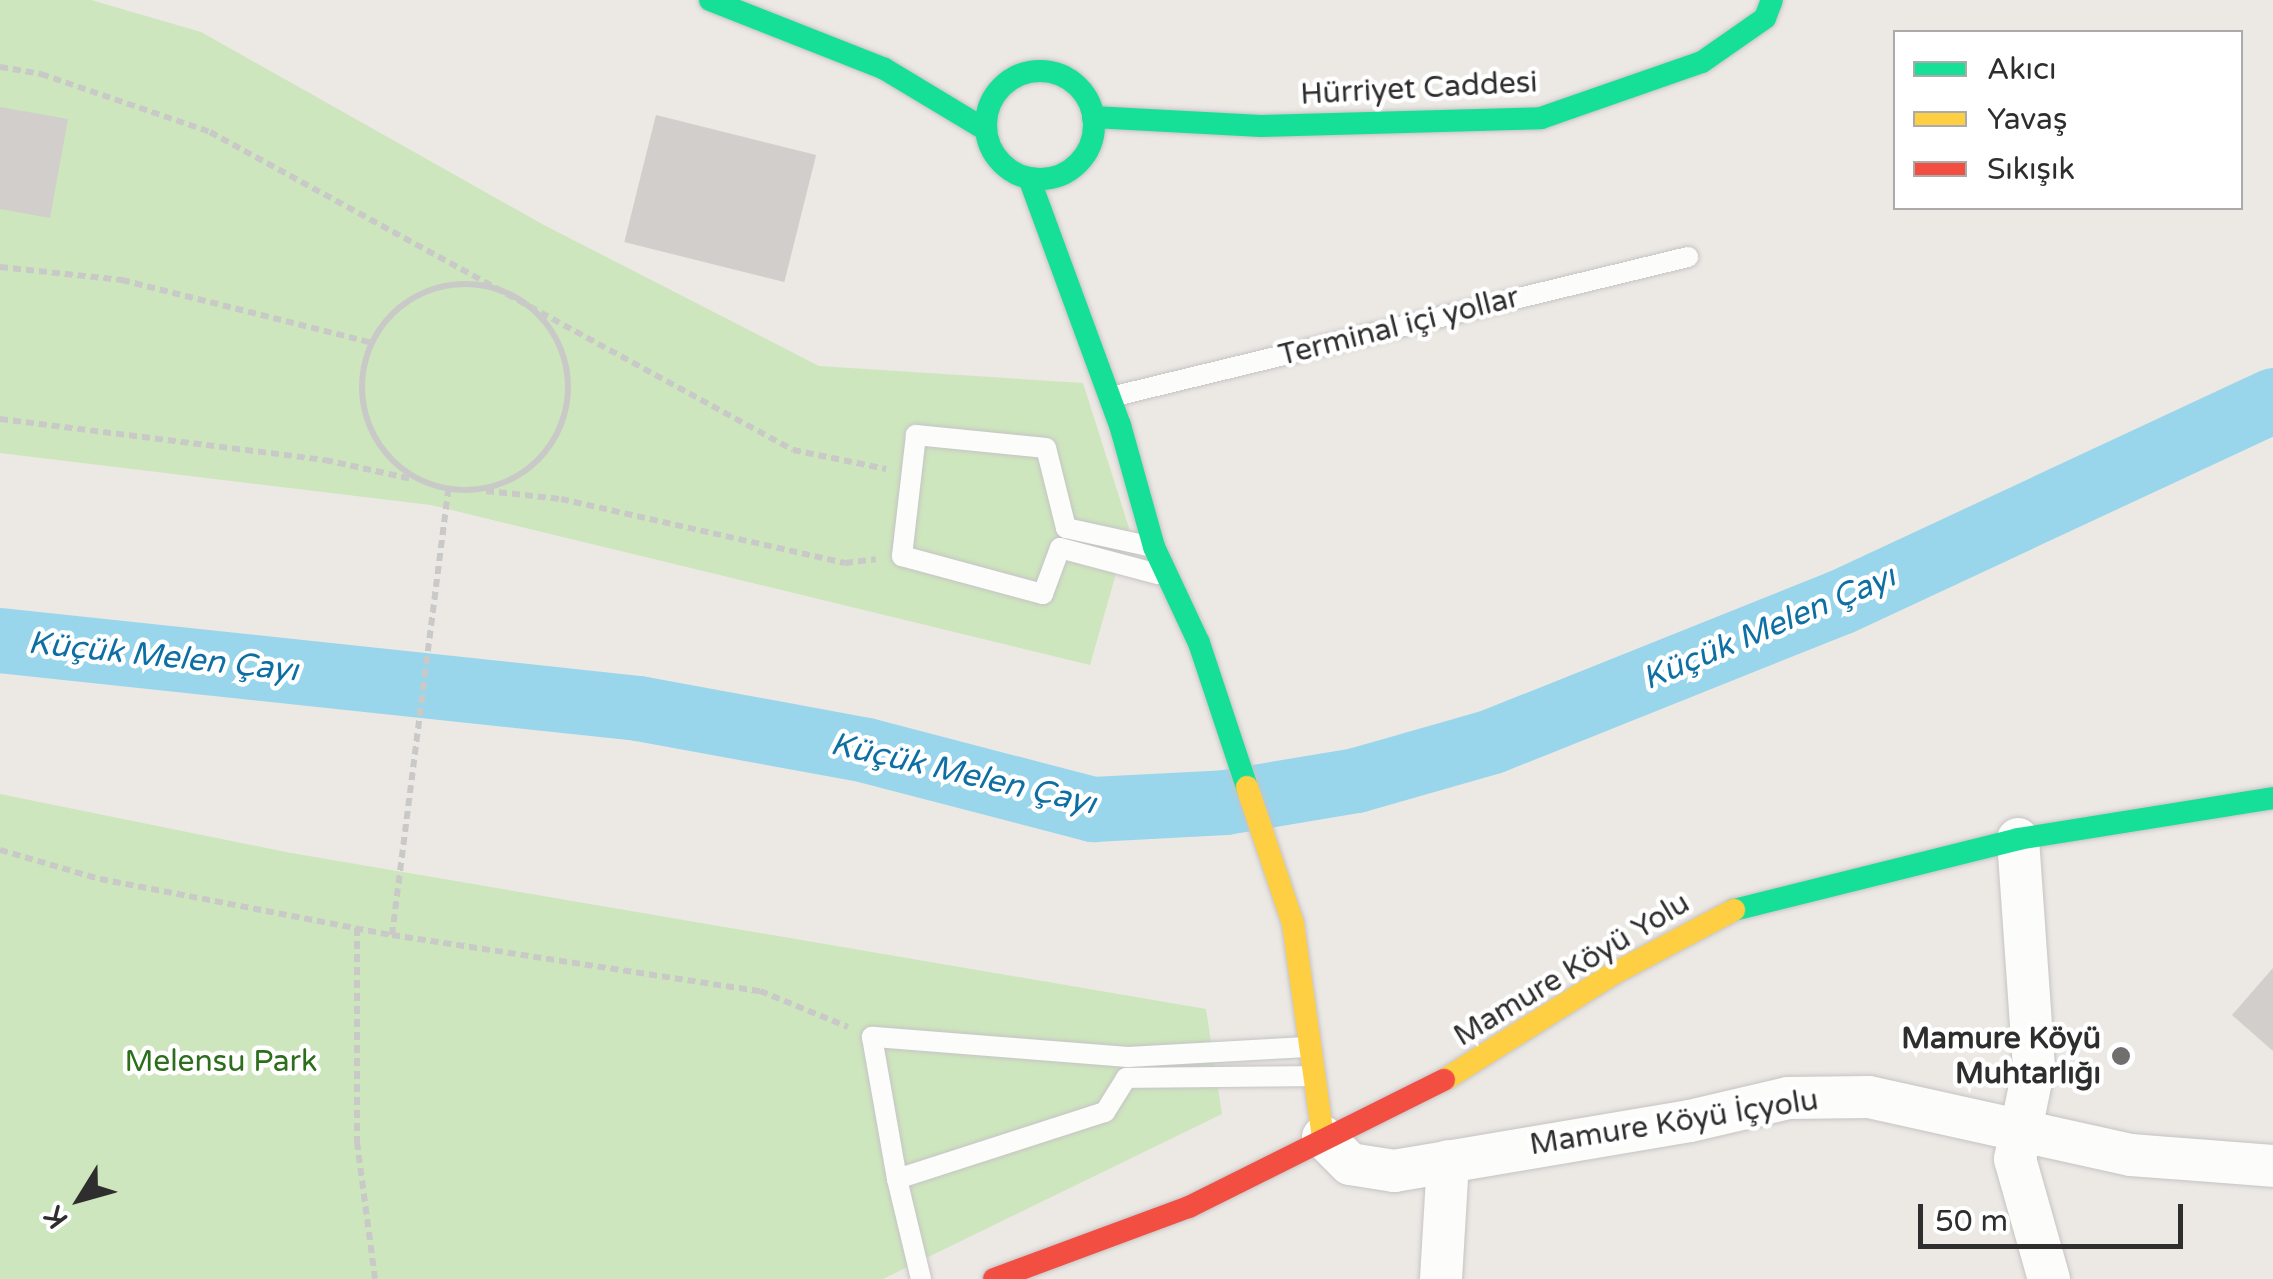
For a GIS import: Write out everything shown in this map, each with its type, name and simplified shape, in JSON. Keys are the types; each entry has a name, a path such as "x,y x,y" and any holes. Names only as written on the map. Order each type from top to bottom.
{"street":[{"path":"710,0 883,68 986,130 1000,162 1029,178 1046,179 1077,165 1093,136 1094,118 1076,85 1061,75 1043,71 1008,81 972,77"},
{"name":"Hürriyet Caddesi","path":"1094,118 1261,126 1540,118 1702,62 1764,18 1772,0"},
{"path":"883,68 937,74"},
{"path":"986,130 995,94 1008,81"},
{"path":"1029,178 1110,397 1154,547 1198,643 1293,924 1306,1046 1323,1138"},
{"name":"Mamure Köyü Yolu","path":"994,1279 1050,1267 1190,1208 1323,1138 1442,1082 1630,964 1737,909 2018,839 2273,798"},
{"path":"2018,839 2034,1066 2017,1131 2024,1206 2049,1279"},
{"name":"Mamure Köyü İçyolu","path":"1323,1138 1350,1164 1370,1171 1690,1121 1788,1098 1868,1097 2132,1155 2273,1166"},
{"path":"1441,1279 1448,1161"}],"lane":[{"name":"Terminal içi yollar","path":"1110,397 1688,256"},
{"path":"1154,547 1066,528 1046,448 916,435 902,556 1043,594 1060,548 1168,577"},
{"path":"921,1279 896,1179 872,1038 1128,1057 1306,1046"},
{"path":"896,1179 1105,1112 1126,1078 1312,1076"}],"path":[{"path":"0,67 41,74 210,132 793,450 911,474"},
{"path":"0,267 122,280 372,343"},
{"path":"418,480 390,460 370,430 361,396 372,343 403,303 434,288 469,283 504,291 533,309 554,335 567,366 568,400 558,433 539,460 512,480 480,490"},
{"path":"0,419 326,460 448,490 561,499 845,563 902,556"},
{"path":"392,935 448,490"},
{"path":"0,850 100,880 392,935 760,991 872,1038"},
{"path":"358,928 357,1142 374,1279"}],"green space":[{"path":"0,0 91,0 201,32 542,224 819,366 1083,383 1129,528 1090,665 431,505 0,453"},
{"name":"Melensu Park","path":"0,794 291,853 1206,1009 1222,1114 883,1279 0,1279"}],"building":[{"path":"0,107 68,119 50,218 0,209"},
{"path":"656,115 816,155 784,282 624,242"},
{"path":"2273,968 2273,1051 2232,1015"}],"waterway":[{"name":"Küçük Melen Çayı","path":"0,640 638,708 866,750 1093,809 1225,802 1356,780 1492,741 1840,602 2273,400"}],"traffic: fast":[{"path":"710,0 883,68 986,130"},
{"path":"1093,117 1261,126 1541,118 1702,62 1765,18 1772,0"},
{"path":"1040,71 1061,75 1078,87 1090,104 1094,125 1090,146 1078,163 1061,175 1040,179 1019,175 1002,163 990,146 986,125 990,104 1002,87 1019,75 1040,71"},
{"path":"1029,178 1120,425 1154,547 1199,643 1247,787"},
{"path":"1734,910 2018,839 2273,798"}],"traffic: slow":[{"path":"1247,787 1293,924 1323,1137"},
{"path":"1444,1080 1613,974 1734,910"}],"traffic: jam":[{"path":"994,1279 1189,1207 1444,1080"}],"place":[{"name":"Mamure Köyü Muhtarlığı","path":"2121,1056"}]}
